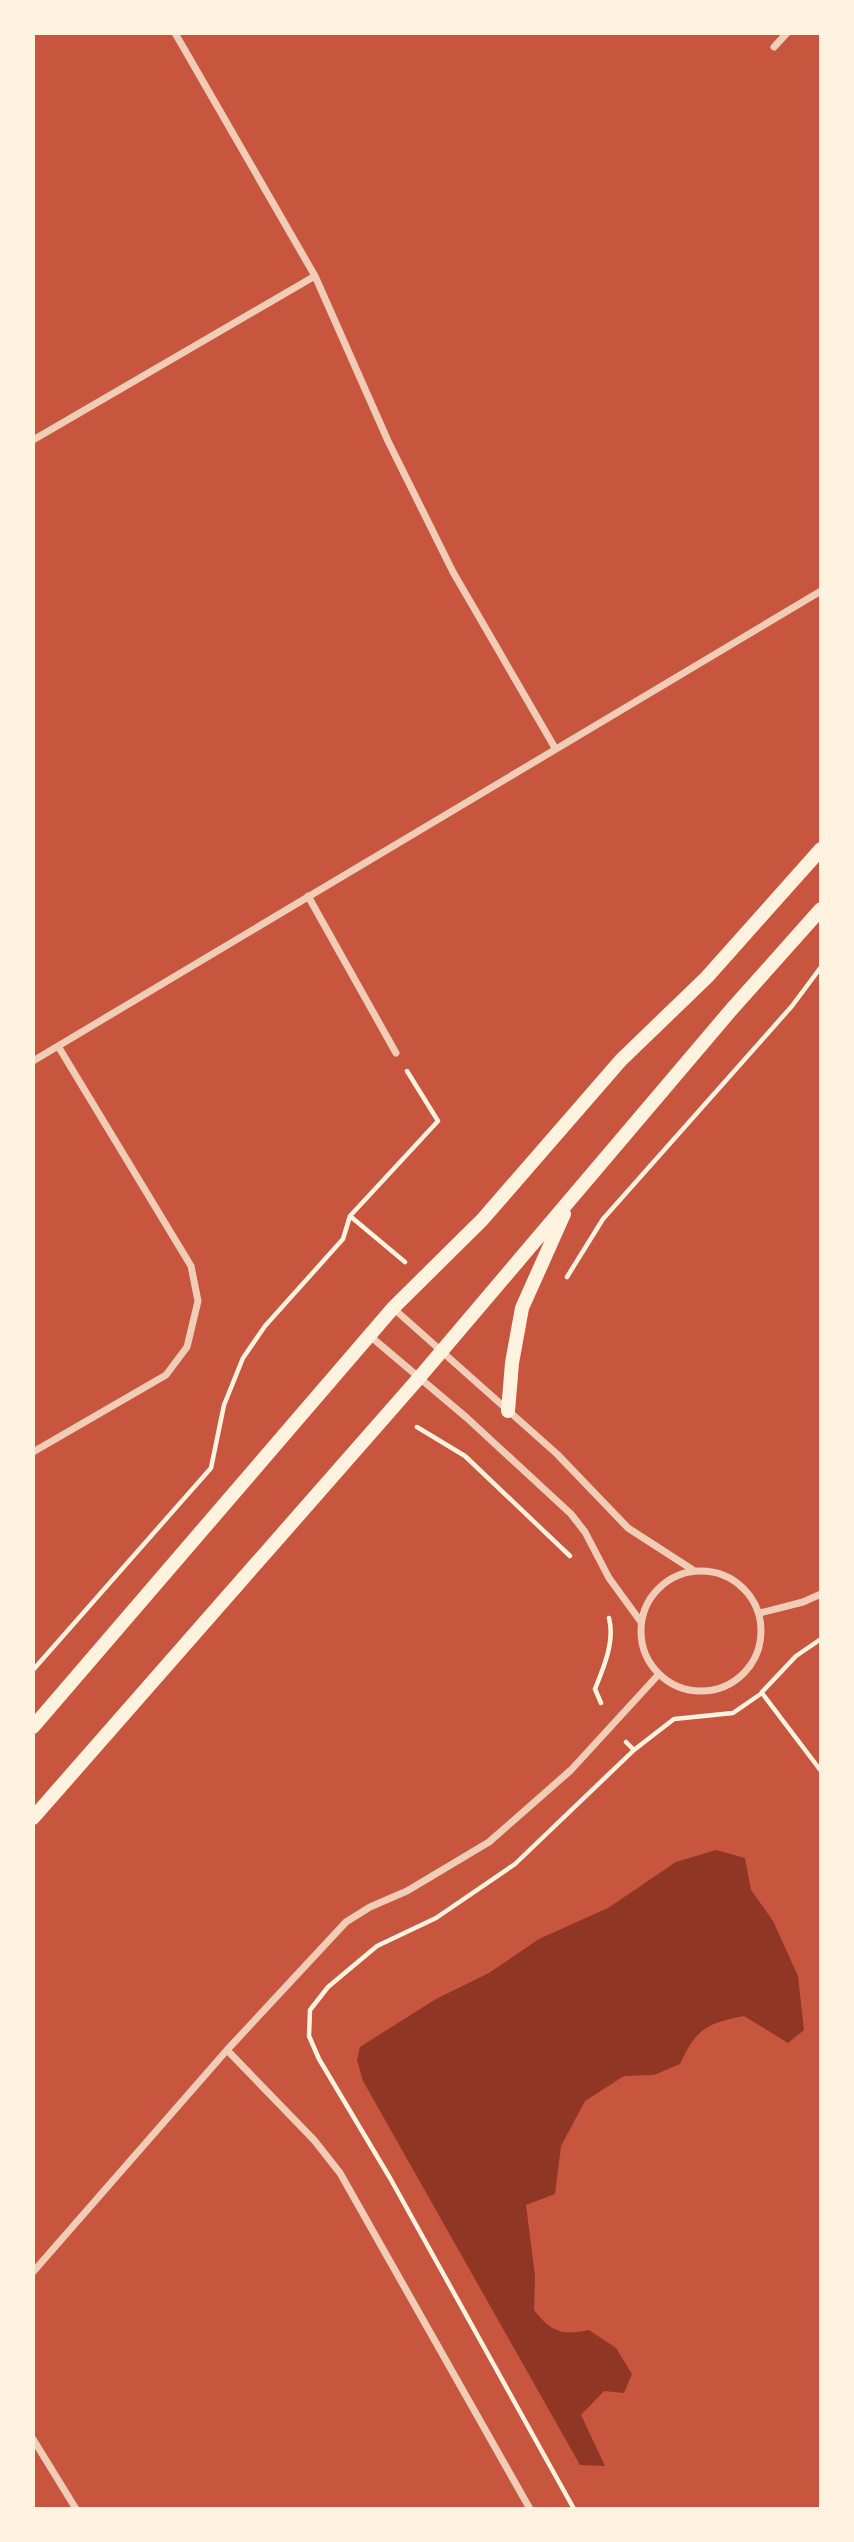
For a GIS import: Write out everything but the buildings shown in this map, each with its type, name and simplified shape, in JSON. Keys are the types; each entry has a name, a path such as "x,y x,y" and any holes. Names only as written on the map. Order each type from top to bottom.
{"main road":[{"path":"33,1727 393,1308 482,1220 621,1060 707,977 821,849"},
{"path":"33,1818 418,1379 821,909"},
{"path":"508,1411 512,1363 522,1308 570,1200"}],"street":[{"path":"175,33 315,276 388,441 453,572 555,748"},
{"path":"774,47 788,33"},
{"path":"33,440 315,276"},
{"path":"33,1061 821,591"},
{"path":"308,896 396,1053"},
{"path":"33,1452 166,1376 187,1347 198,1301 191,1266 58,1046"},
{"path":"393,1308 557,1454 628,1528 693,1570"},
{"path":"370,1336 572,1514 609,1578 641,1622"},
{"path":"693,1570 710,1570 727,1575 753,1598 760,1613 762,1633 758,1653 748,1670 733,1683 714,1690 694,1691 675,1686 659,1674 647,1659 641,1641 641,1622 647,1604 658,1588 674,1576 693,1570"},
{"path":"760,1613 803,1602 821,1594"},
{"path":"33,2272 227,2050 346,1922 370,1907 407,1891 489,1842 571,1770 659,1674"},
{"path":"227,2050 314,2140 340,2173 530,2509"},
{"path":"33,2440 76,2509"}],"path":[{"path":"561,1287 603,1219 792,1006 821,967"},
{"path":"33,1670 211,1468 224,1405 243,1358 265,1326 343,1239 350,1216 438,1121 396,1053"},
{"path":"350,1216 405,1262"},
{"path":"416,1427 465,1456 573,1558"},
{"path":"607,1609 612,1629 604,1668 595,1689 611,1727 634,1751"},
{"path":"574,2509 390,2178 319,2059 309,2036 310,2010 328,1987 377,1946 436,1917 515,1864 634,1751 674,1719 733,1713 762,1693 796,1656 821,1639"},
{"path":"762,1693 821,1771"}],"shaded area":[{"path":"716,1850 745,1858 751,1890 773,1921 798,1976 804,2030 788,2043 744,2016 731,2019 704,2029 680,2064 654,2075 624,2076 585,2101 561,2146 555,2194 526,2205 535,2276 534,2310 552,2328 564,2332 589,2330 616,2348 632,2374 624,2393 604,2391 581,2415 605,2466 580,2465 363,2081 357,2060 360,2047 436,1999 489,1973 539,1939 608,1908 676,1862"}]}
